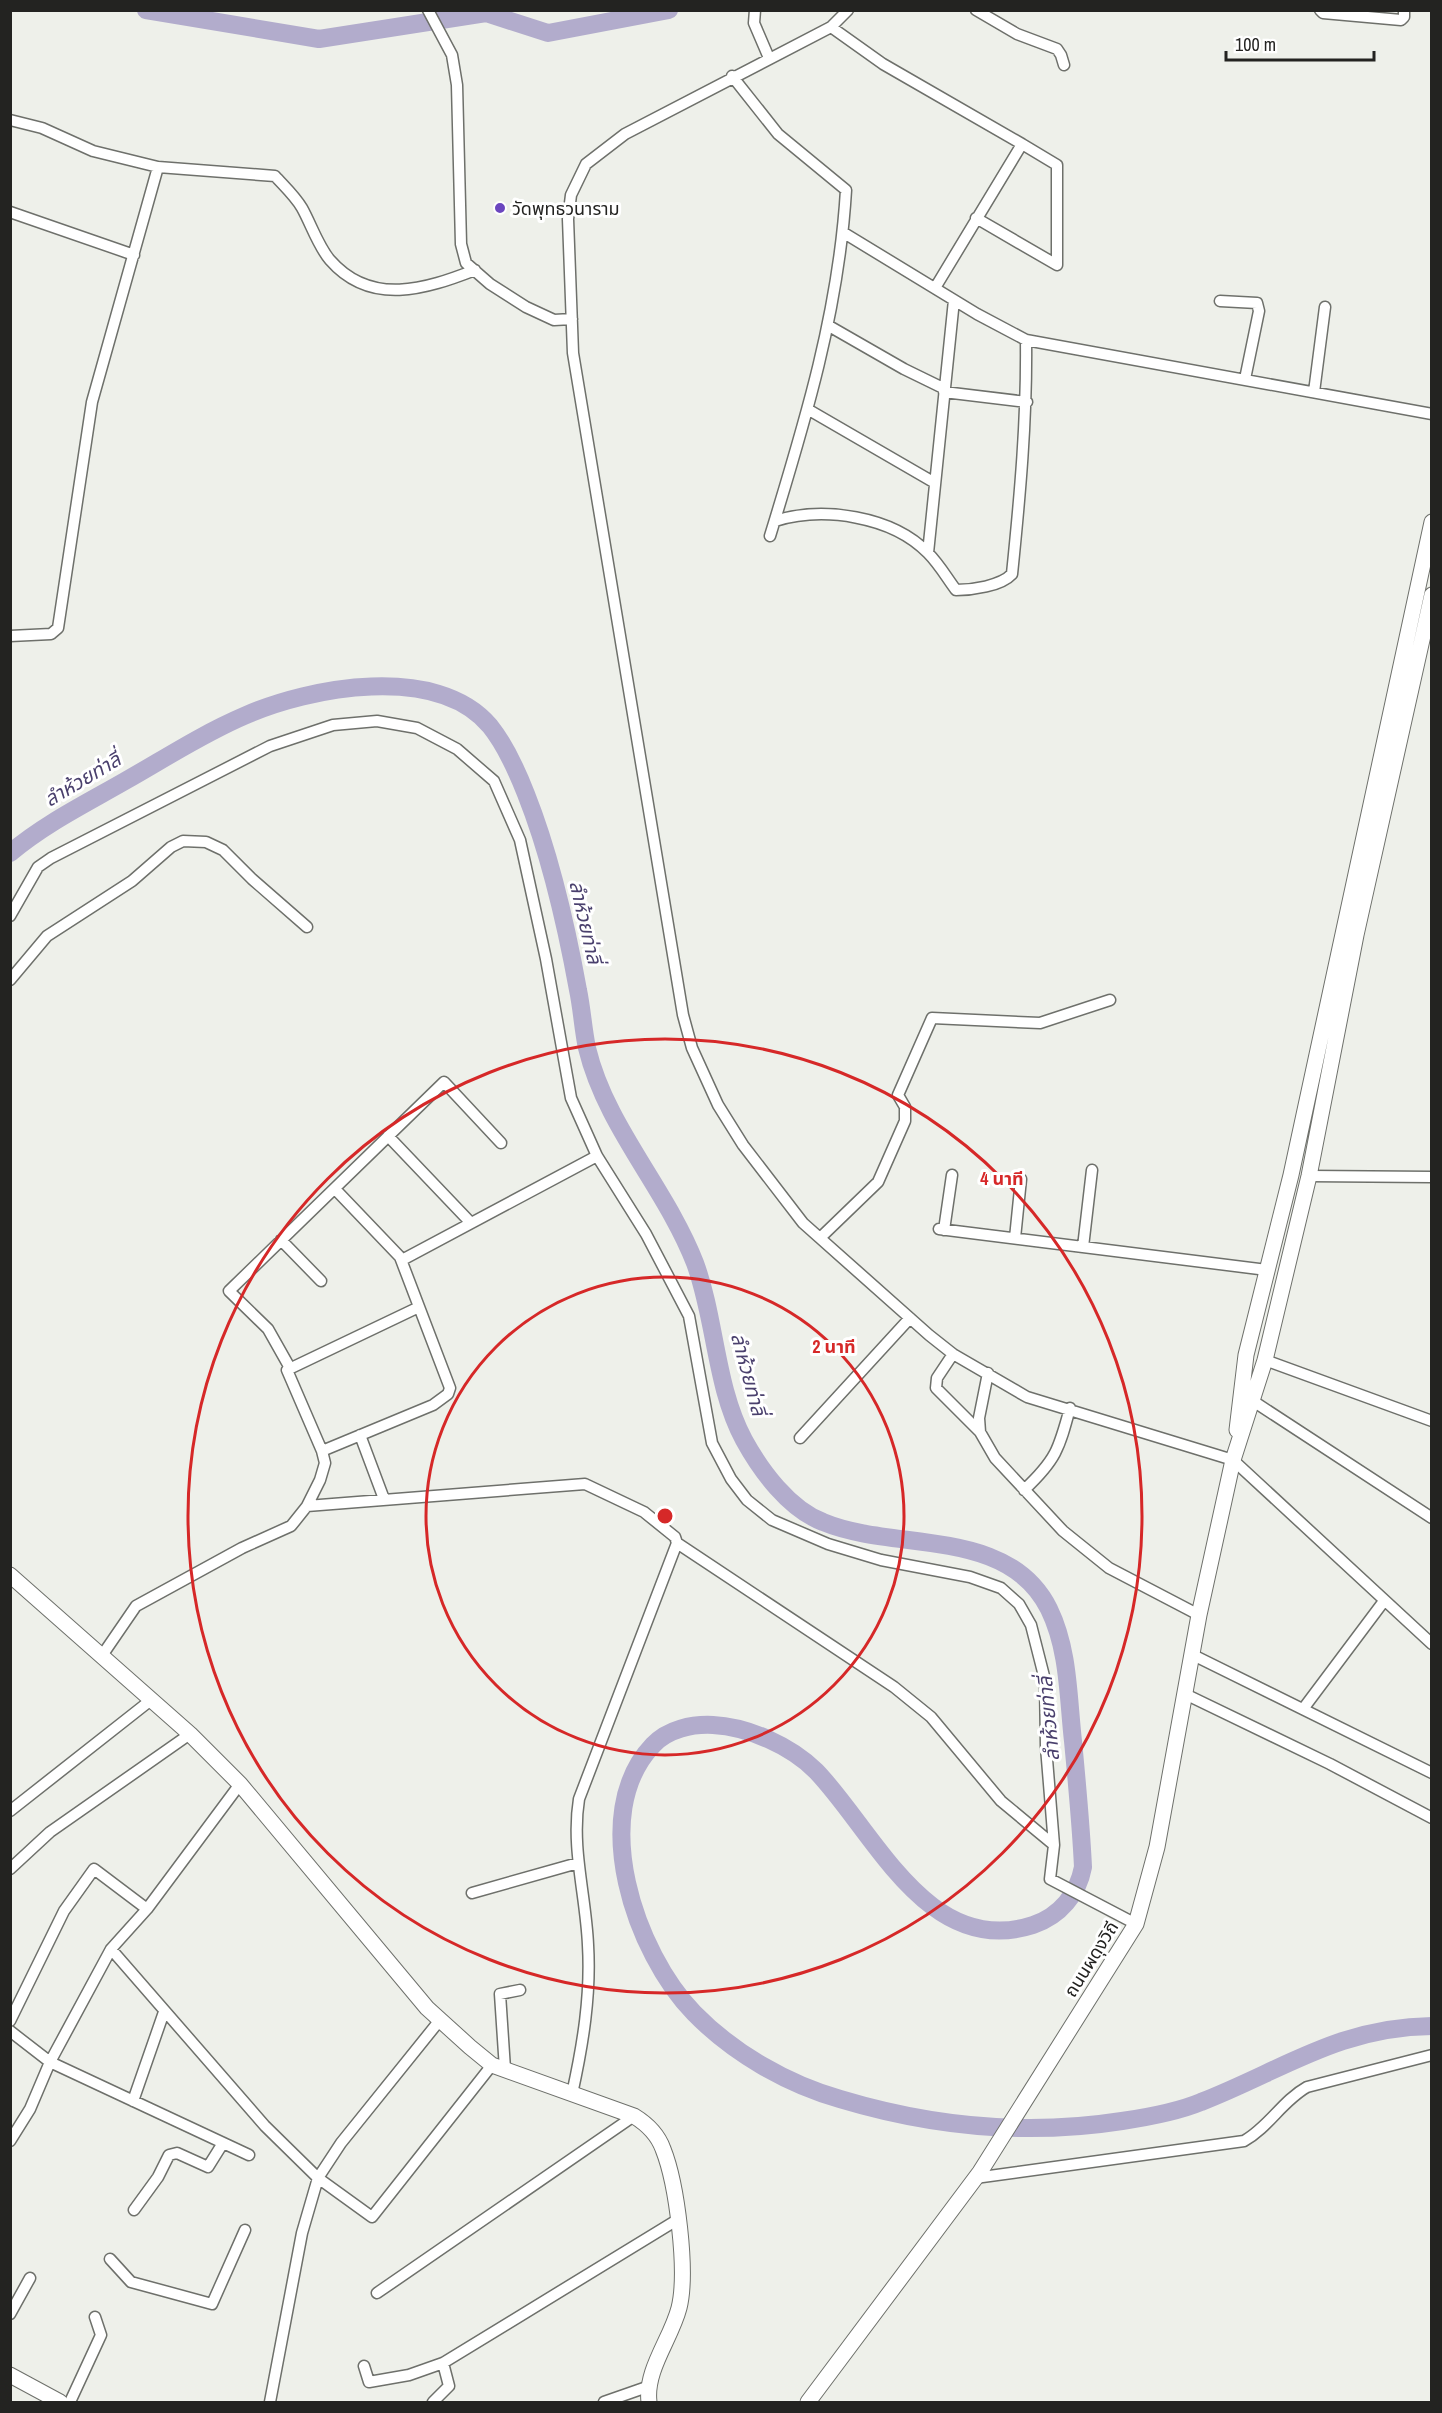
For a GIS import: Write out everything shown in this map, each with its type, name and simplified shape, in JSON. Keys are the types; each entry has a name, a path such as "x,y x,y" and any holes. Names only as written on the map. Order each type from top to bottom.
{"main road":[{"path":"1233,1460 1246,1355 1291,1175 1431,522"},
{"path":"1233,1460 1265,1360 1309,1176 1356,935 1427,634 1430,604"},
{"name":"ถนนผดุงวิถี","path":"808,2403 977,2175 1038,2079 1130,1920 1157,1847 1191,1654 1233,1460"},
{"path":"10,1575 101,1658 190,1734 240,1784 440,2020 499,2067 634,2116 648,2125 663,2148 673,2186 683,2277 679,2308 648,2395"},
{"path":"10,2375 60,2403"}],"street":[{"path":"428,10 452,54 457,85 461,244 466,263 490,284 526,307 554,320 572,320"},
{"path":"755,10 753,24 769,58"},
{"path":"848,10 831,27 732,76 625,134 586,164 571,195 568,219 575,364 683,1016 692,1048 718,1105 763,1171 803,1223 953,1354 1027,1397 1070,1408 1233,1460 1431,1644"},
{"path":"976,10 1017,34 1057,49 1064,64"},
{"path":"1320,10 1323,13 1401,20 1404,17 1404,10"},
{"path":"831,27 883,64 1057,165 1057,264 976,218"},
{"path":"732,76 778,134 846,190 844,234 829,326 809,410 770,536"},
{"path":"10,120 42,128 93,151 158,166 275,176 300,205 330,260 369,286 389,291 406,291 441,283 475,270"},
{"path":"935,288 1022,144"},
{"path":"10,636 51,634 58,628 92,402 158,166"},
{"path":"10,212 134,255"},
{"path":"844,234 1026,340 1245,378 1431,414"},
{"path":"928,553 954,300"},
{"path":"1220,301 1257,303 1259,310 1245,378"},
{"path":"1314,392 1325,307"},
{"path":"829,326 944,390 1027,402"},
{"path":"775,521 831,514 870,520 908,537 928,553 956,590 966,590 1007,579 1012,574 1027,402 1026,340"},
{"path":"809,410 935,483"},
{"path":"10,916 38,867 51,858 270,746 333,725 377,721 417,728 457,749 494,781 519,840 546,959 571,1098 597,1156 646,1234 689,1316 712,1443 731,1479 747,1500 771,1520 828,1544 881,1560 970,1577 1001,1588 1019,1604 1030,1625 1045,1680 1046,1747 1054,1845 1050,1879 1130,1920"},
{"path":"10,980 47,936 132,882 171,847 183,841 206,842 224,850 252,879 307,927"},
{"path":"820,1238 878,1182 905,1120 905,1107 898,1095 932,1018 1040,1023 1110,1000"},
{"path":"290,1368 268,1329 229,1291 444,1082 501,1143"},
{"path":"388,1136 470,1222"},
{"path":"402,1260 597,1156"},
{"path":"1083,1246 1092,1170"},
{"path":"952,1175 942,1229 1267,1270"},
{"path":"1309,1176 1431,1177"},
{"path":"1015,1238 1021,1179"},
{"path":"322,1451 433,1405 448,1394 448,1380 402,1260 335,1189"},
{"path":"281,1240 321,1281"},
{"path":"101,1658 136,1605 232,1553 291,1526 307,1506 320,1480 325,1463 287,1370 419,1307"},
{"path":"800,1438 910,1318"},
{"path":"953,1354 937,1378 936,1388 980,1432 995,1458 1024,1490 1063,1531 1109,1568 1199,1615"},
{"path":"1265,1360 1431,1421"},
{"path":"980,1432 979,1418 987,1373"},
{"path":"1253,1401 1431,1518"},
{"path":"1024,1490 1053,1460 1060,1446 1070,1408"},
{"path":"360,1435 384,1499"},
{"path":"307,1506 585,1484 644,1512 675,1537 677,1544 579,1799 576,1820 589,1975 588,2005 572,2094"},
{"path":"677,1544 894,1687 931,1717 1001,1801 1054,1845"},
{"path":"1303,1709 1384,1601"},
{"path":"1191,1654 1431,1773"},
{"path":"1185,1694 1330,1764 1431,1818"},
{"path":"10,1811 152,1700"},
{"path":"10,1869 50,1832 190,1734"},
{"path":"10,2141 30,2109 50,2062 111,1949 147,1909 240,1784"},
{"path":"472,1893 579,1863"},
{"path":"10,2021 64,1911 94,1869 147,1909"},
{"path":"111,1949 265,2126 318,2178 372,2217 499,2067 500,1994 520,1990"},
{"path":"133,2101 164,2012"},
{"path":"270,2403 302,2233 318,2178 341,2143 440,2020"},
{"path":"10,2031 50,2062 249,2155"},
{"path":"977,2175 1244,2141 1259,2131 1292,2095 1307,2086 1431,2055"},
{"path":"377,2293 634,2116"},
{"path":"134,2210 158,2177 169,2155 177,2152 208,2167 224,2143"},
{"path":"364,2366 369,2382 409,2375 443,2362 677,2220"},
{"path":"110,2259 130,2282 212,2304 245,2230"},
{"path":"10,2314 30,2278"},
{"path":"70,2403 101,2336 95,2317"},
{"path":"433,2403 449,2386 443,2362"},
{"path":"604,2403 648,2395"}],"waterway":[{"path":"146,10 319,39 486,13 548,33 669,10"},
{"name":"ลำห้วยท่าลี่","path":"10,853 52,823 183,747 244,716 302,696 372,686 406,688 438,694 467,706 496,734 511,759 526,794 557,891 573,965 587,1048 596,1077 622,1131 683,1235 695,1263 727,1398 734,1419 751,1452 777,1488 811,1516 852,1531 978,1553 1007,1565 1030,1583 1049,1609 1056,1625 1067,1674 1083,1867 1077,1886 1066,1903 1052,1916 1033,1925 996,1931 963,1924 933,1907 882,1855 838,1796 816,1771 806,1762 769,1739 741,1730 705,1725 673,1731 653,1745 633,1774 623,1808 622,1845 627,1883 638,1920 654,1956 673,1987 709,2028 743,2054 781,2076 840,2099 875,2109 945,2122 1015,2128 1051,2128 1122,2121 1192,2106 1312,2052 1340,2042 1399,2028 1432,2026"}],"place":[{"name":"วัดพุทธวนาราม","path":"500,208"}]}
